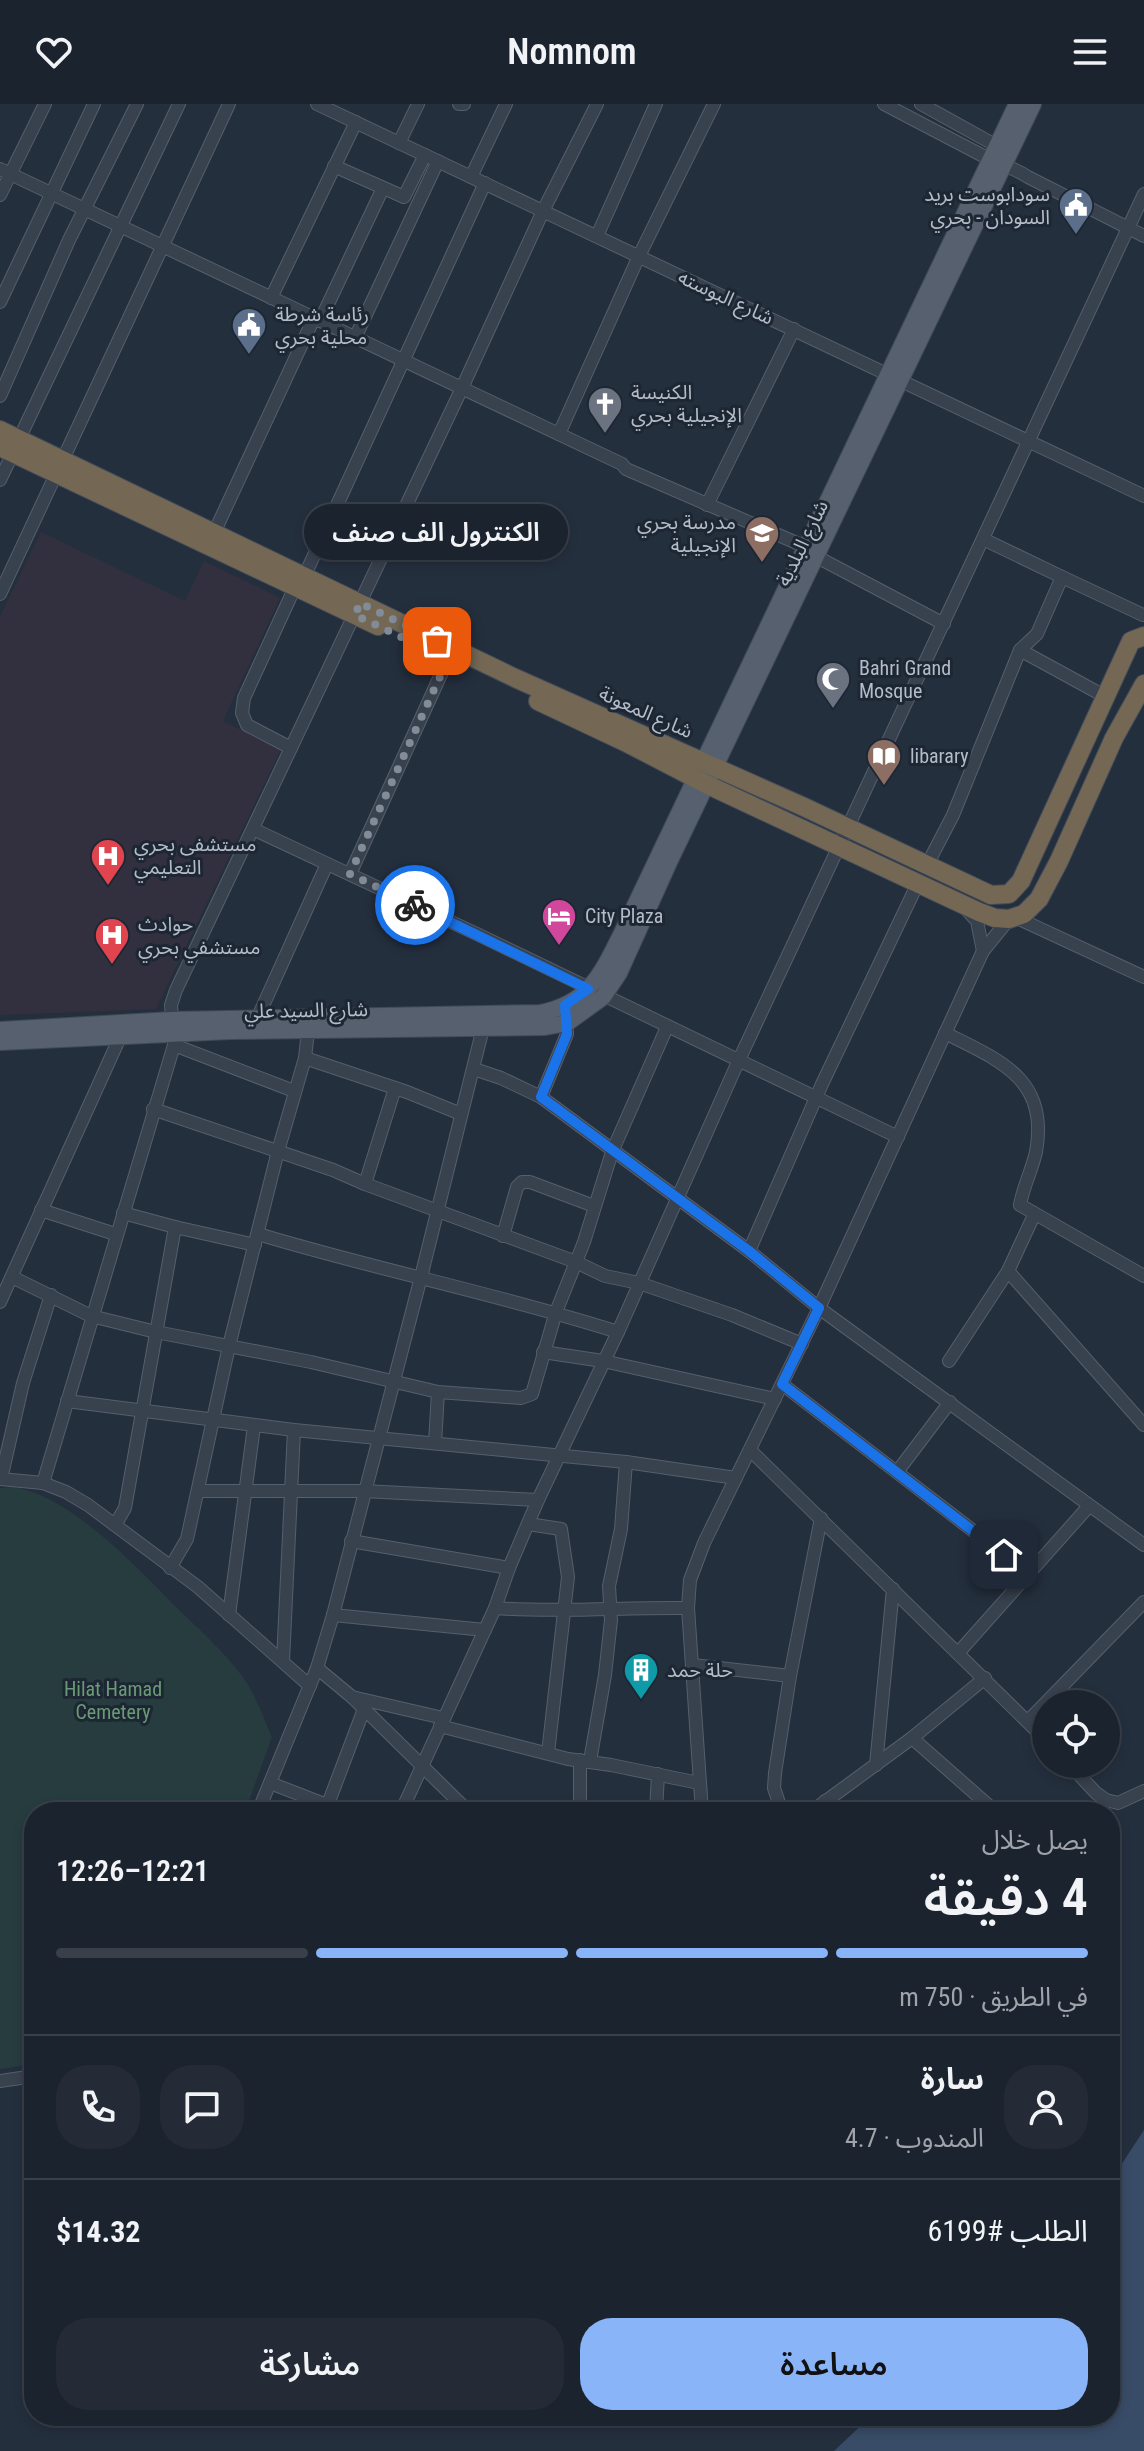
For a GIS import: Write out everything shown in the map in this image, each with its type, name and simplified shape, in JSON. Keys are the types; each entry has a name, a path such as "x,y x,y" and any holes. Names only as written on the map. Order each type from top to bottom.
{"highway":[{"name":"شارع المعونة","path":"0,430 11,447 214,533 300,582"},
{"name":"شارع المعونة","path":"60,467 357,609 515,678 918,883 995,918 1012,918"},
{"name":"شارع المعونة","path":"357,609 448,659 706,773 849,828 991,895 1003,896 1015,890 1119,666 1138,639"},
{"path":"1119,666 1121,675 1127,681 1144,684"},
{"path":"1012,918 1031,909 1039,899 1126,714 1144,684"}],"main road":[{"name":"شارع البلدية","path":"1003,158 1017,104"},
{"name":"شارع البلدية","path":"596,993 619,973 665,857 968,223 1033,104"},
{"name":"شارع السيد علي","path":"0,1042 173,1033 308,1031 485,1020 540,1013 596,993"},
{"path":"567,1023 596,993"},
{"name":"شارع السيد علي","path":"0,1030 173,1033 257,1019 485,1020 545,1027 567,1023"}],"street":[{"path":"0,195 5,172 45,104"},
{"path":"0,302 94,104"},
{"path":"0,396 85,209 137,104"},
{"path":"0,480 11,447 179,104"},
{"path":"0,594 229,104"},
{"name":"شارع البوسته","path":"317,104 1141,496"},
{"path":"399,143 418,104"},
{"path":"471,177 506,104"},
{"path":"43,1483 153,1109 173,1033 171,1005 176,990 543,211 597,104"},
{"path":"597,236 656,104"},
{"path":"559,434 639,256 714,104"},
{"path":"884,104 1003,158"},
{"path":"921,104 938,108 1028,177 1144,236"},
{"path":"271,298 356,122"},
{"path":"334,166 404,197 425,155"},
{"path":"355,338 438,161"},
{"path":"5,172 622,464 626,469 812,552 944,624"},
{"path":"291,748 247,725 242,713 244,698 485,183"},
{"path":"214,533 383,188"},
{"path":"405,1802 495,1608 538,1500 618,1332 738,1062 1144,194"},
{"path":"707,505 794,329"},
{"path":"983,539 1143,614 1138,639"},
{"path":"927,865 953,815 1020,650 1037,634 1062,577"},
{"path":"1020,650 1106,697"},
{"path":"350,874 448,659"},
{"path":"253,829 898,1137"},
{"path":"257,1019 327,864"},
{"path":"749,1251 918,883"},
{"path":"962,903 977,921 983,951"},
{"path":"701,1802 688,1608 690,1580 704,1543 819,1308 983,951 1012,918 1144,977"},
{"path":"541,1097 567,1034 565,1005"},
{"path":"262,1802 317,1668 333,1615 485,1020"},
{"path":"12,1277 91,1316 156,1332 311,1362 438,1392 521,1398 532,1394 556,1312 612,1152 667,1027"},
{"path":"170,1568 187,1539 229,1346 305,1058 308,1031"},
{"path":"173,1033 294,1091"},
{"path":"945,1033 997,1060 1030,1090 1037,1108 1039,1131 1020,1205 1144,1276"},
{"path":"0,1302 121,1035"},
{"path":"305,1058 461,1114"},
{"path":"474,1069 541,1097 749,1251 819,1308 1144,1545"},
{"path":"365,1184 395,1088"},
{"path":"153,1109 278,1151 576,1262 605,1276 639,1283 732,1315 802,1344"},
{"path":"503,1236 517,1187 522,1182 530,1182 594,1206"},
{"path":"41,1210 115,1234"},
{"path":"123,1213 175,1227 256,1239 421,1277 556,1312 618,1332"},
{"path":"949,1361 1008,1271 1034,1215"},
{"path":"115,1525 125,1508 175,1227"},
{"path":"1008,1271 1144,1425"},
{"path":"51,1295 23,1383 0,1479 43,1483 66,1492 198,1587 310,1686"},
{"path":"543,1352 603,1361 775,1399"},
{"path":"782,1384 1028,1573"},
{"path":"435,1443 438,1392"},
{"path":"67,1401 254,1426 626,1462 736,1478"},
{"path":"897,1472 950,1402"},
{"path":"229,1615 254,1426"},
{"path":"283,1661 294,1430"},
{"path":"750,1450 1032,1725"},
{"path":"581,1802 585,1761 605,1675 611,1620 609,1586 621,1529 626,1462"},
{"path":"199,1491 363,1491 538,1500"},
{"path":"959,1652 1089,1506"},
{"path":"779,1802 774,1788 790,1676 821,1518"},
{"path":"528,1524 561,1529 568,1577 548,1753"},
{"path":"351,1541 509,1568"},
{"path":"876,1765 893,1589"},
{"path":"1028,1721 1144,1602"},
{"path":"495,1608 688,1608"},
{"path":"333,1615 485,1630"},
{"path":"693,1665 790,1676"},
{"path":"317,1668 352,1697 459,1802"},
{"path":"825,1801 912,1738 985,1678"},
{"path":"352,1697 548,1753 699,1783"},
{"path":"329,1802 364,1709"},
{"path":"912,1738 985,1802"},
{"path":"657,1802 658,1774"},
{"path":"1083,1778 1106,1800 1114,1802"},
{"path":"270,1783 311,1802"},
{"path":"1120,1802 1144,1791"},
{"path":"0,2081 24,2077"}],"shaded area":[{"name":"مستشفى بحري التعليمي","path":"41,532 185,601 204,561 280,598 223,721 281,749 156,1009 0,1015 0,616"}],"green space":[{"name":"Hilat Hamad Cemetery","path":"12,1487 34,1493 80,1518 102,1536 235,1667 251,1690 272,1737 249,1802 24,1802 24,2065 0,2069 0,1488"}],"water":[{"path":"1144,2130 1144,2451 834,2451 860,2426 1120,2426 1120,2167"}],"way so far":[{"path":"415,905 350,874 448,659 355,615 360,603 437,641"}],"place":[{"name":"سودابوست بريد السودان - بحري","path":"1076,236"},
{"name":"رئاسة شرطة محلية بحري","path":"249,356"},
{"name":"الكنيسة الإنجيلية بحري","path":"605,435"},
{"name":"مدرسة بحري الإنجيلية","path":"762,564"},
{"name":"الكنترول الف صنف","path":"437,641"},
{"name":"Bahri Grand Mosque","path":"833,710"},
{"name":"libarary","path":"884,787"},
{"name":"مستشفى بحري التعليمي","path":"108,887"},
{"name":"City Plaza","path":"559,947"},
{"name":"حوادث مستشفي بحري","path":"112,966"},
{"name":"حلة حمد","path":"641,1701"}],"route":[{"path":"415,905 588,989 565,1005 567,1034 541,1097 749,1251 819,1308 782,1384 1004,1555"}]}
